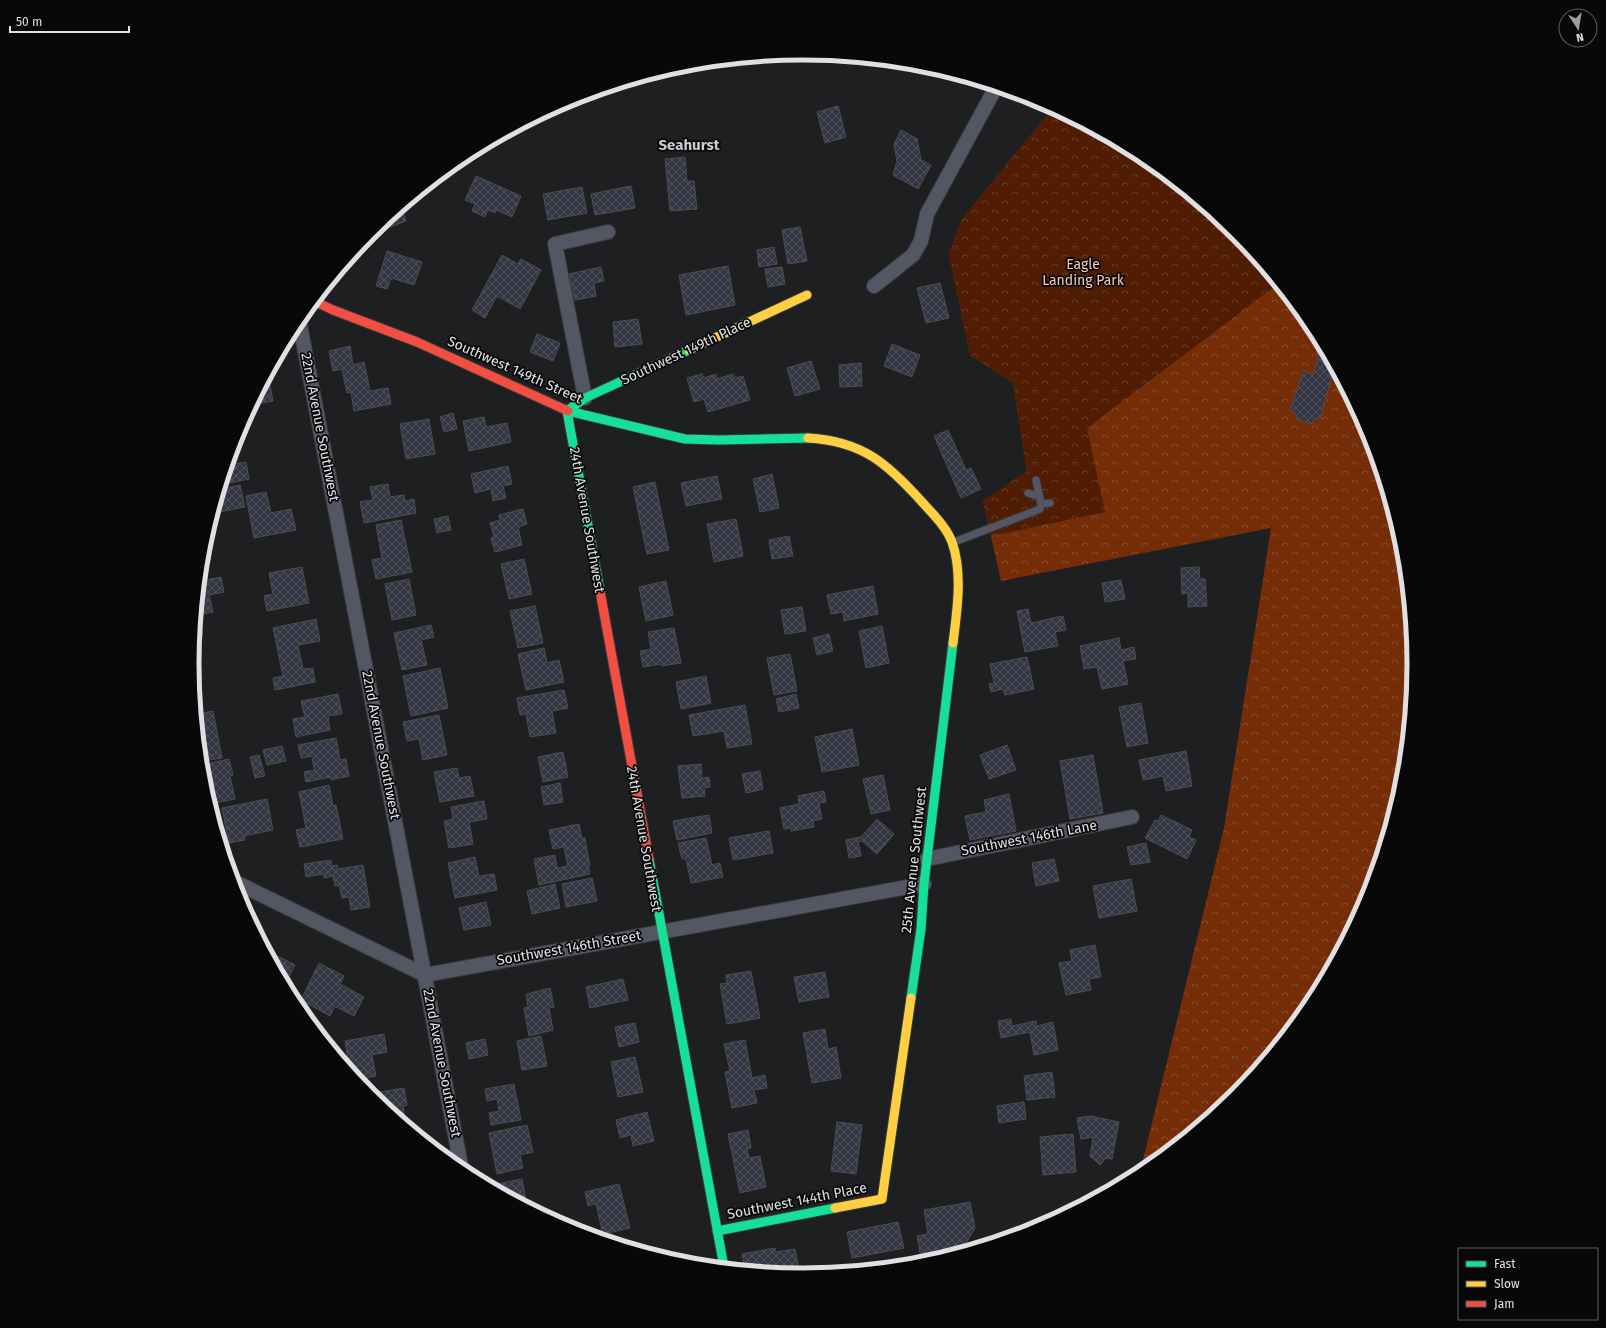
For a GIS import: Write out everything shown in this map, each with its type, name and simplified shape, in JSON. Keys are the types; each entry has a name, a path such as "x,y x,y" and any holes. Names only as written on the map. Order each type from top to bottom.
{"street":[{"path":"874,286 913,255 921,241 928,214 994,91"},
{"path":"585,398 555,244 608,232"},
{"name":"Southwest 149th Place","path":"567,411 585,398 807,295"},
{"name":"Southwest 149th Street","path":"319,303 332,310 417,342 567,411 685,439 719,440 809,438 831,440 856,447 878,459 900,477 943,525"},
{"name":"22nd Avenue Southwest","path":"301,329 460,1161"},
{"name":"24th Avenue Southwest","path":"567,411 661,932 723,1263"},
{"name":"25th Avenue Southwest","path":"882,1199 921,929 924,884 956,621 958,588 957,566 952,543 943,525"},
{"name":"Southwest 146th Lane","path":"927,859 1132,817"},
{"name":"Southwest 146th Street","path":"425,975 924,884"},
{"path":"241,885 425,975"},
{"name":"Southwest 144th Place","path":"717,1231 882,1199"}],"lane":[{"path":"952,543 1040,509 1040,500 1036,480"},
{"path":"1028,493 1040,500 1050,502"}],"green space":[{"path":"1049,113 1105,141 1139,162 1171,185 1230,237 1282,296 1305,328 1345,397 1361,433 1375,470 1395,546 1402,585 1406,624 1406,704 1402,743 1395,782 1375,858 1361,895 1345,931 1326,966 1305,1000 1282,1032 1230,1091 1171,1143 1142,1164 1224,828 1271,528 1001,581 983,501 1027,471 1013,383 970,355 949,254 962,219"},
{"name":"Eagle Landing Park","path":"1049,113 1105,141 1139,162 1171,185 1230,237 1274,287 1087,428 1105,512 991,536 983,501 1027,471 1013,383 970,355 949,254 962,219"}],"building":[{"path":"838,106 846,137 825,143 817,112"},
{"path":"901,130 917,139 921,160 931,165 918,189 893,175 897,161 894,144"},
{"path":"685,157 687,181 694,181 697,209 670,211 665,159"},
{"path":"476,176 521,196 512,217 496,210 495,213 488,210 485,217 472,211 475,204 465,200"},
{"path":"631,186 635,208 595,215 591,194"},
{"path":"582,187 587,213 548,220 543,194"},
{"path":"403,212 406,221 384,229"},
{"path":"800,227 807,261 788,264 782,230"},
{"path":"774,247 777,264 759,267 757,250"},
{"path":"387,251 422,262 414,285 391,278 387,289 376,286"},
{"path":"502,255 518,264 521,259 541,270 520,309 497,296 485,318 472,310"},
{"path":"728,266 735,305 686,315 679,275"},
{"path":"601,267 604,281 594,283 596,296 575,300 569,274"},
{"path":"782,267 785,284 768,287 765,269"},
{"path":"940,283 949,318 926,323 917,288"},
{"path":"638,319 642,344 615,347 613,322"},
{"path":"537,334 560,343 553,361 530,352"},
{"path":"892,344 920,355 912,377 884,366"},
{"path":"350,346 353,365 364,362 370,391 388,388 391,404 354,411 351,392 347,393 342,369 333,371 329,351"},
{"path":"1317,347 1332,374 1320,419 1314,418 1312,424 1296,419 1297,414 1290,411 1303,371 1313,374 1318,357"},
{"path":"811,361 820,389 795,396 787,368"},
{"path":"861,363 862,386 840,387 839,365"},
{"path":"702,374 703,378 716,374 717,379 733,374 735,378 743,376 750,400 708,412 704,399 694,402 687,378"},
{"path":"269,382 273,401 258,404"},
{"path":"453,413 457,429 444,432 440,417"},
{"path":"484,417 486,427 507,423 511,442 469,451 463,421"},
{"path":"429,419 435,454 406,459 400,424"},
{"path":"948,430 966,470 971,468 981,489 961,498 934,436"},
{"path":"246,462 249,479 230,483 229,476 233,464"},
{"path":"508,466 512,484 503,486 506,498 493,501 491,489 475,493 471,474"},
{"path":"772,474 779,508 760,512 753,479"},
{"path":"717,476 722,499 686,506 681,483"},
{"path":"655,482 669,550 647,554 633,487"},
{"path":"388,484 390,497 404,495 405,501 414,499 416,513 364,523 360,502 373,500 370,487"},
{"path":"240,485 245,507 219,512 226,488"},
{"path":"266,492 271,513 291,509 296,530 254,538 246,496"},
{"path":"523,509 527,524 518,527 522,545 495,552 491,538 494,537 490,523 500,520 499,515"},
{"path":"448,516 451,530 437,533 434,519"},
{"path":"736,519 743,556 714,562 707,524"},
{"path":"401,520 412,572 376,579 372,560 382,558 376,525"},
{"path":"789,536 793,556 772,559 769,540"},
{"path":"524,559 532,594 509,599 501,564"},
{"path":"302,567 309,603 267,611 264,596 273,594 269,573"},
{"path":"1199,567 1200,579 1205,579 1207,606 1188,607 1188,593 1182,594 1181,568"},
{"path":"221,577 224,592 209,595 213,612 201,614 205,580"},
{"path":"409,579 416,615 392,620 385,584"},
{"path":"1121,580 1125,599 1105,602 1102,583"},
{"path":"666,581 673,615 646,621 639,587"},
{"path":"873,586 878,614 844,621 843,612 831,614 827,595"},
{"path":"535,606 543,643 518,648 510,611"},
{"path":"802,607 806,631 785,634 781,610"},
{"path":"1028,609 1031,623 1063,616 1066,630 1055,632 1058,646 1025,652 1017,611"},
{"path":"316,619 320,641 298,645 303,669 313,668 315,682 275,690 273,678 283,676 273,628"},
{"path":"200,622 203,635 200,636"},
{"path":"431,625 434,637 421,640 427,665 402,670 394,633"},
{"path":"882,626 889,663 866,668 859,631"},
{"path":"674,628 681,663 643,667 640,651 651,649 648,632"},
{"path":"829,634 833,651 817,655 813,638"},
{"path":"1119,638 1121,650 1134,647 1136,659 1123,661 1128,684 1102,689 1097,667 1084,669 1080,646"},
{"path":"544,648 547,663 559,660 564,682 526,690 518,654"},
{"path":"790,654 797,691 774,695 767,658"},
{"path":"1027,657 1034,689 1005,695 1003,689 991,692 989,684 994,683 990,664"},
{"path":"440,668 448,708 411,716 403,676"},
{"path":"706,676 711,703 681,709 676,682"},
{"path":"564,690 568,708 552,711 556,733 530,737 526,714 520,715 517,698"},
{"path":"338,694 342,714 328,716 330,730 296,737 293,719 305,717 301,701"},
{"path":"796,694 799,708 779,712 776,699"},
{"path":"1141,703 1148,743 1127,747 1119,707"},
{"path":"745,705 752,744 727,748 724,731 693,736 689,715"},
{"path":"213,711 222,758 207,760 201,713"},
{"path":"439,715 447,755 423,760 419,739 407,741 403,722"},
{"path":"852,729 859,765 822,772 815,737"},
{"path":"336,738 340,760 346,759 349,776 331,780 331,777 306,782 304,772 314,770 312,756 301,758 298,745"},
{"path":"1007,745 1016,770 989,779 980,755"},
{"path":"282,746 286,761 267,765 263,750"},
{"path":"1186,751 1192,786 1166,791 1163,776 1143,780 1139,760"},
{"path":"563,752 568,777 543,782 538,757"},
{"path":"259,755 265,776 255,778 250,757"},
{"path":"1093,755 1103,813 1070,819 1060,761"},
{"path":"229,759 233,775 230,776 235,799 216,803 208,764"},
{"path":"701,764 702,778 709,777 710,787 704,788 705,796 682,798 678,766"},
{"path":"457,768 459,778 470,776 474,796 440,802 434,772"},
{"path":"760,771 763,789 746,793 742,774"},
{"path":"883,775 890,810 871,814 863,779"},
{"path":"560,783 563,802 544,805 541,787"},
{"path":"329,785 333,806 336,805 343,839 300,847 296,830 306,828 299,792"},
{"path":"824,791 826,802 819,803 822,819 813,821 814,827 791,831 791,828 784,829 780,808 799,804 798,796"},
{"path":"1009,794 1016,831 970,840 965,816 986,812 984,800"},
{"path":"267,799 273,830 244,836 245,840 229,843 222,808"},
{"path":"484,801 487,819 469,822 473,844 449,848 444,821 453,819 451,807"},
{"path":"709,815 712,833 677,840 673,821"},
{"path":"1161,815 1192,830 1189,837 1196,840 1187,859 1145,838 1155,820 1158,821"},
{"path":"877,819 894,834 877,854 862,841 858,842 861,856 849,858 846,840 861,837"},
{"path":"579,824 582,839 585,838 590,874 539,885 534,859 555,855 557,868 568,866 564,847 553,849 549,830"},
{"path":"769,831 773,853 733,860 729,838"},
{"path":"706,838 712,865 720,863 723,877 691,883 686,859 682,859 678,843"},
{"path":"1146,843 1150,862 1131,865 1127,847"},
{"path":"475,857 479,876 494,874 497,890 455,898 448,863"},
{"path":"1054,859 1059,881 1036,886 1032,863"},
{"path":"331,860 332,866 337,865 338,869 363,865 370,907 351,910 349,897 342,898 339,885 335,886 333,876 324,878 324,874 306,877 304,864"},
{"path":"592,878 597,901 566,907 562,884"},
{"path":"1131,879 1137,911 1099,918 1093,886"},
{"path":"555,884 560,908 532,914 527,891"},
{"path":"486,902 491,925 464,930 459,908"},
{"path":"1095,945 1101,977 1089,979 1091,990 1066,995 1059,963 1072,961 1070,950"},
{"path":"273,954 295,965 288,979"},
{"path":"319,963 344,976 340,984 364,997 354,1016 335,1006 330,1016 301,1000"},
{"path":"751,971 760,1018 727,1024 720,984 727,983 726,975"},
{"path":"825,972 829,997 799,1002 794,977"},
{"path":"623,979 628,1000 590,1008 586,987"},
{"path":"550,988 554,1007 549,1008 553,1030 529,1036 524,1008 528,1007 526,994"},
{"path":"1011,1019 1012,1026 1036,1021 1037,1026 1053,1022 1058,1050 1034,1055 1030,1032 1001,1038 998,1021"},
{"path":"635,1023 639,1042 619,1047 615,1027"},
{"path":"825,1029 828,1049 836,1047 841,1078 812,1083 803,1033"},
{"path":"384,1034 387,1052 372,1055 376,1076 364,1078 349,1062 345,1041"},
{"path":"541,1036 547,1066 522,1070 517,1041"},
{"path":"485,1039 488,1055 469,1059 466,1043"},
{"path":"745,1040 752,1078 765,1075 767,1088 754,1090 757,1103 732,1108 725,1072 730,1071 724,1044"},
{"path":"635,1057 643,1092 618,1097 611,1062"},
{"path":"1052,1072 1055,1097 1027,1100 1024,1076"},
{"path":"514,1084 521,1120 491,1125 489,1113 499,1111 497,1099 487,1101 485,1089"},
{"path":"404,1088 407,1105 403,1106 405,1118 378,1093"},
{"path":"1024,1102 1026,1119 999,1123 997,1106"},
{"path":"647,1112 654,1141 633,1146 631,1135 620,1138 616,1120"},
{"path":"1091,1116 1119,1122 1112,1159 1106,1158 1100,1165 1090,1156 1093,1137 1081,1139 1077,1118"},
{"path":"837,1122 862,1125 856,1174 831,1171"},
{"path":"527,1125 533,1152 520,1155 523,1168 497,1174 489,1133"},
{"path":"748,1130 751,1148 747,1149 749,1158 760,1156 766,1187 740,1193 728,1134"},
{"path":"1073,1134 1076,1172 1043,1175 1040,1137"},
{"path":"522,1179 526,1201 501,1187 496,1184"},
{"path":"619,1184 630,1228 603,1234 596,1204 588,1206 585,1192"},
{"path":"970,1202 975,1228 964,1245 921,1256 917,1236 928,1234 924,1210"},
{"path":"898,1222 904,1248 852,1258 847,1232"},
{"path":"775,1248 776,1252 795,1249 799,1268 744,1265 742,1254"}],"traffic: fast":[{"path":"600,591 567,411 585,398 689,350"},
{"path":"568,411 685,439 719,440 808,438"},
{"path":"911,998 921,929 924,884 953,643"},
{"path":"649,859 723,1263"},
{"path":"717,1231 835,1208"}],"traffic: slow":[{"path":"689,350 807,295"},
{"path":"808,438 844,444 873,457 898,477 943,526 952,542 957,566 958,592 953,643"},
{"path":"835,1208 882,1199 911,998"}],"traffic: jam":[{"path":"319,303 417,342 568,411"},
{"path":"600,591 649,859"}],"district":[{"name":"Seahurst","path":"689,145"}]}
